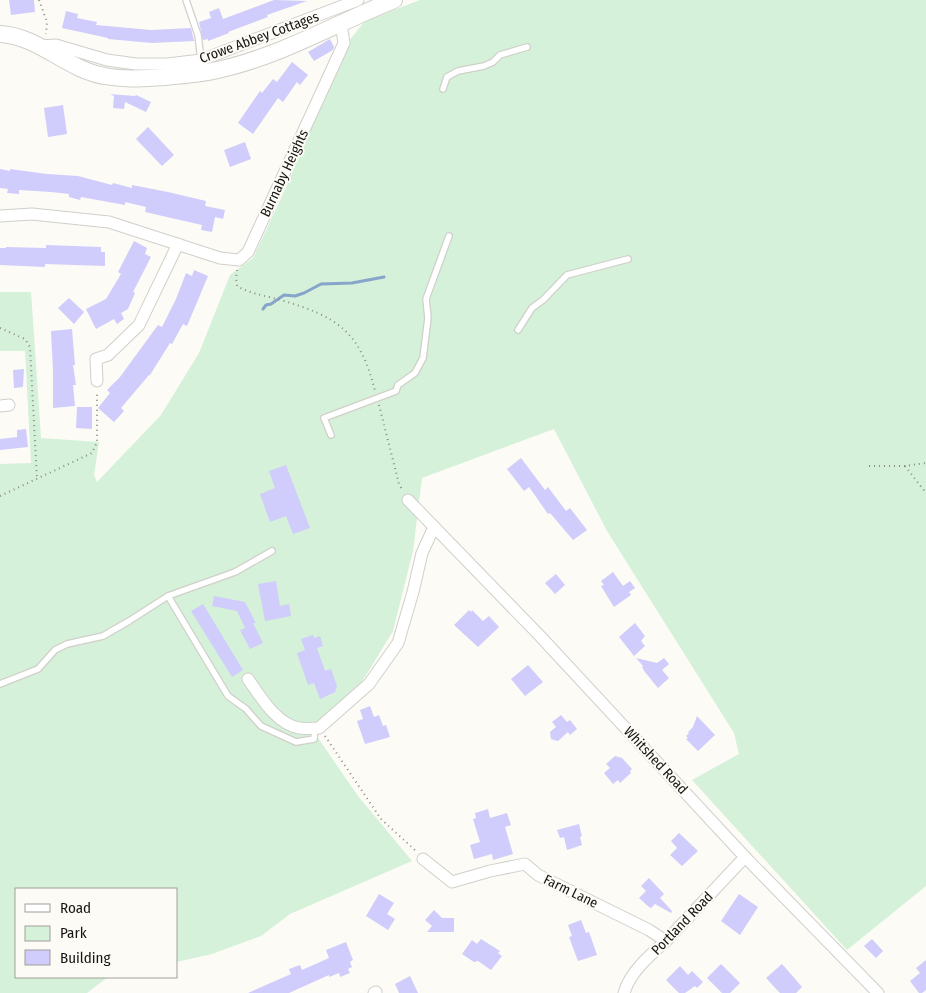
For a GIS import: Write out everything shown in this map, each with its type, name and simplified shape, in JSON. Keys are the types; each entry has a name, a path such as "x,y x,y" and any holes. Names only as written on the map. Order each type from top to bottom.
{"main road":[{"path":"0,34 20,38 40,46 81,69 102,76 123,79 194,74 245,63 287,47 394,0"}],"street":[{"name":"Crowe Abbey Cottages","path":"40,46 56,46 107,60 136,64 168,64 202,60 358,0"},
{"name":"Burnaby Heights","path":"240,260 248,252 344,44 341,24"},
{"path":"0,216 32,214 109,222 220,258 240,260"},
{"path":"97,382 96,359 108,355 139,325 178,244"},
{"name":"Whitshed Road","path":"408,500 560,658 745,857 878,993"},
{"path":"248,679 266,704 284,721 298,728 317,728 369,684 398,643 422,553 434,527"},
{"name":"Portland Road","path":"624,993 629,980 652,954 745,857"},
{"name":"Farm Lane","path":"423,859 452,882 490,871 525,864 538,876 650,930 666,941"}],"lane":[{"path":"186,0 198,34 202,60"},
{"path":"443,89 447,77 458,71 484,66 493,62 500,55 527,47"},
{"path":"331,435 324,418 396,392 398,385 419,368 423,358 428,318 426,299 449,236"},
{"path":"518,330 532,308 543,300 567,275 628,259"},
{"path":"0,684 38,669 55,650 67,644 103,636 130,622 168,596 235,572 272,551"},
{"path":"168,596 228,696 246,709 261,726 296,742 314,740 317,728"}],"path":[{"path":"39,0 47,22 46,33 40,46"},
{"path":"240,260 236,278 237,286 247,292 282,300 329,318 347,332 361,350 370,370 399,484 408,500"},
{"path":"0,328 25,338 30,347 37,480"},
{"path":"0,496 92,453 97,442 97,382"},
{"path":"869,466 905,466 926,463"},
{"path":"905,466 926,493"},
{"path":"317,728 381,819 423,859"}],"green space":[{"path":"420,0 926,0 926,886 847,950 692,780 739,754 734,733 607,531 554,429 422,478 413,551 393,631 365,677 330,727 316,735 358,796 412,861 290,914 261,936 212,954 178,962 178,888 15,888 15,978 107,978 87,993 0,993 0,464 31,463 25,351 0,351 0,292 31,292 41,438 99,442 94,475 97,482 161,415 199,353 230,275 253,258 283,194 349,41 365,21"}],"building":[{"path":"9,0 34,0 35,12 11,15"},
{"path":"274,0 307,1 267,15 268,17 208,41 208,39 203,40 199,22 211,18 209,12 219,8 223,19"},
{"path":"66,11 78,14 77,18 97,22 96,25 151,30 191,28 194,41 152,43 108,39 62,28"},
{"path":"330,39 334,47 333,50 314,61 308,52"},
{"path":"292,62 308,75 300,85 297,82 283,102 278,98 253,134 238,123 260,91 262,93 273,79 277,82"},
{"path":"110,94 136,95 151,102 146,112 125,102 124,109 113,108 114,96"},
{"path":"63,105 67,134 48,137 44,108"},
{"path":"148,127 174,155 162,166 136,139"},
{"path":"245,142 251,159 230,167 224,150"},
{"path":"0,169 78,176 132,188 132,185 206,201 205,206 225,210 223,219 215,217 212,232 201,230 202,225 145,212 146,207 125,202 125,205 81,197 80,200 69,197 69,194 51,192 19,190 19,194 7,193 8,189 0,188"},
{"path":"134,241 147,248 145,254 151,257 133,292 135,293 128,309 121,313 124,319 117,324 114,319 96,329 86,309 106,299 121,274 118,272"},
{"path":"46,245 101,247 101,252 105,252 105,266 45,264 45,267 0,265 0,248 46,248"},
{"path":"194,270 208,276 187,326 183,324 172,344 170,343 150,375 121,408 124,411 114,422 98,408 110,393 107,390 120,377 158,325 162,327 186,273 192,276"},
{"path":"69,298 84,312 74,324 58,308"},
{"path":"72,329 75,365 73,365 76,385 73,385 75,406 53,408 51,331"},
{"path":"24,369 23,387 14,388 13,370"},
{"path":"77,407 92,407 92,429 76,428"},
{"path":"26,429 28,447 0,450 0,439 17,437 17,430"},
{"path":"521,458 545,490 548,487 566,511 570,508 587,530 573,540 550,513 548,514 529,487 524,491 507,469"},
{"path":"286,465 310,528 293,534 286,516 270,522 260,494 275,488 269,471"},
{"path":"613,572 623,586 630,581 635,588 629,592 631,595 614,607 601,586 604,585 601,581"},
{"path":"556,574 565,585 555,594 545,583"},
{"path":"276,581 280,606 289,604 291,616 265,621 258,584"},
{"path":"214,596 245,602 256,623 253,623 263,643 250,649 240,630 245,628 237,611 212,606"},
{"path":"203,604 243,670 232,677 191,611"},
{"path":"469,610 471,612 472,610 483,621 489,616 499,627 478,647 454,625"},
{"path":"635,623 645,636 641,641 645,646 634,656 619,637"},
{"path":"313,635 314,638 320,636 323,646 317,648 325,671 331,669 337,686 335,692 320,699 314,683 308,685 297,653 305,650 301,639"},
{"path":"636,658 657,663 664,658 669,664 662,670 669,678 658,688"},
{"path":"528,665 543,682 525,696 511,679"},
{"path":"370,706 374,717 379,715 383,726 386,725 390,737 365,744 357,721 363,719 360,710"},
{"path":"561,715 567,722 570,720 577,729 570,735 568,732 558,741 551,739 550,732 556,727 552,722"},
{"path":"697,716 715,735 698,751 686,739"},
{"path":"615,756 622,758 632,769 631,773 620,783 618,780 613,784 604,773 610,768 606,764"},
{"path":"488,809 490,818 507,813 511,825 505,827 513,854 493,860 492,854 474,859 470,845 480,842 473,819 476,818 475,813"},
{"path":"579,824 582,845 567,850 564,837 560,838 557,830"},
{"path":"679,833 698,851 682,866 670,855 677,848 671,841"},
{"path":"649,878 664,894 660,898 672,911 671,913 655,904 651,908 639,898 646,891 641,886"},
{"path":"379,894 394,903 387,914 395,919 388,930 366,916"},
{"path":"739,894 758,907 740,935 721,921"},
{"path":"434,910 442,918 454,918 454,932 427,932 432,926 425,920"},
{"path":"581,920 586,933 589,932 597,955 578,961 569,937 572,936 568,925"},
{"path":"481,939 500,951 498,953 502,956 491,970 478,961 474,962 462,954 472,940 477,944"},
{"path":"872,939 883,951 876,958 864,946"},
{"path":"346,942 353,960 350,962 352,967 348,969 350,973 340,977 339,973 329,977 329,975 289,993 248,993 291,974 289,969 300,965 302,970 329,958 326,950"},
{"path":"926,960 926,990 919,993 910,981 920,973 916,968"},
{"path":"721,964 740,983 730,993 722,993 707,978"},
{"path":"782,964 802,987 796,993 780,993 766,978"},
{"path":"680,966 688,975 692,971 703,982 697,988 695,986 685,993 679,993 666,980"},
{"path":"410,976 418,993 399,993 395,984"}],"waterway":[{"path":"263,309 266,305 271,304 284,295 295,296 321,284 352,283 384,277"}]}
